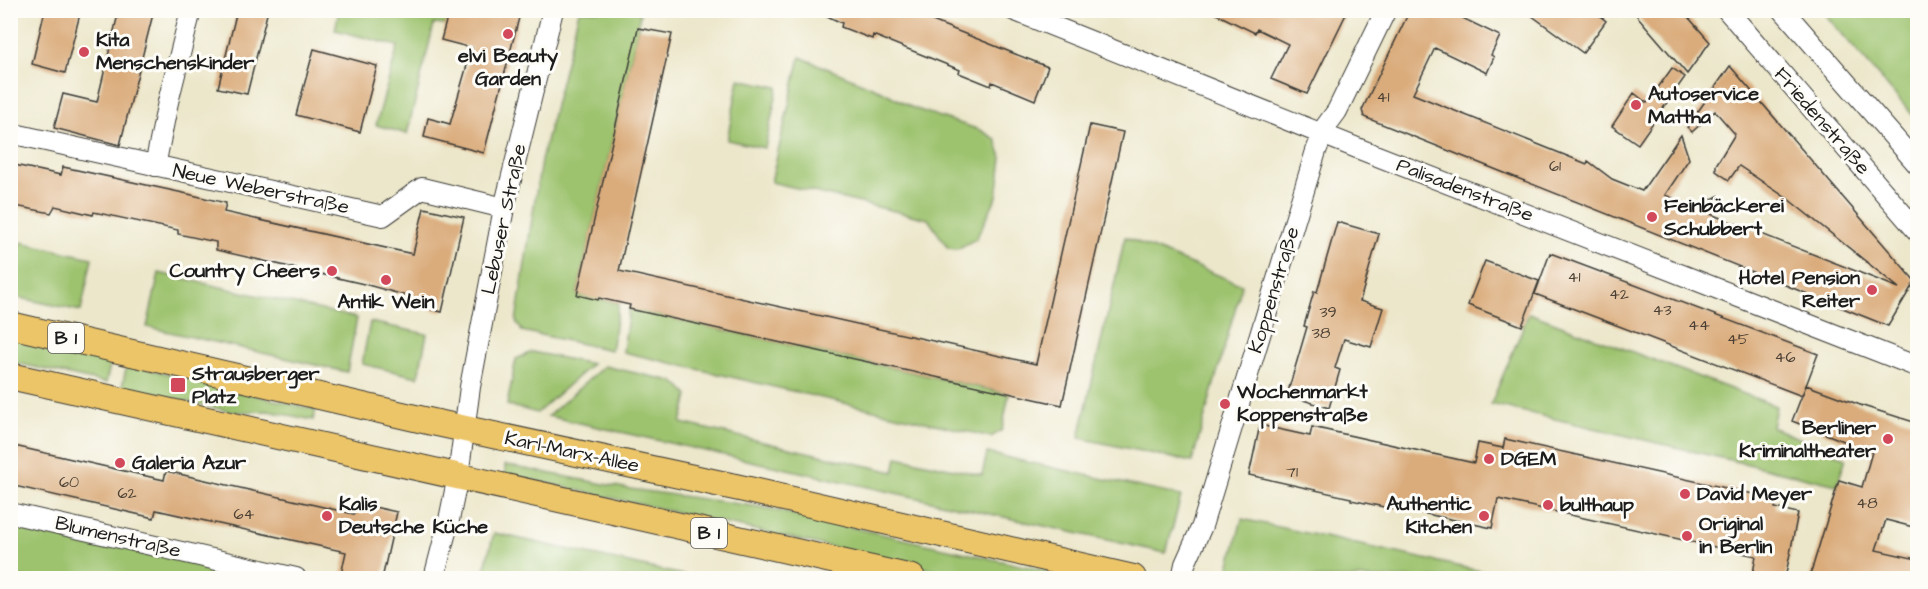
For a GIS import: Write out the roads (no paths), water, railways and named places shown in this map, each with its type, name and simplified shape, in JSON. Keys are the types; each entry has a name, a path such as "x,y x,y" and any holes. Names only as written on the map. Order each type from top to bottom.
{"main road":[{"name":"Karl-Marx-Allee","path":"10,325 464,429 749,490 1133,579"},
{"name":"B 1","path":"10,376 912,579"}],"street":[{"path":"155,166 191,10"},
{"name":"Lebuser Straße","path":"434,579 458,476 470,387 504,208 553,10"},
{"name":"Palisadenstraße","path":"1013,10 1917,367"},
{"name":"Koppenstraße","path":"1182,579 1185,564 1202,526 1316,151 1326,126 1337,111 1386,10"},
{"name":"Friedenstraße","path":"1726,10 1917,232"},
{"path":"1783,10 1917,165"},
{"name":"Neue Weberstraße","path":"10,133 383,216 422,188 504,208"},
{"name":"Blumenstraße","path":"10,513 296,579"}],"place":[{"name":"elvi Beauty Garden","path":"508,34"},
{"name":"Kita Menschenskinder","path":"84,52"},
{"name":"Autoservice Mattha","path":"1636,105"},
{"name":"Feinbäckerei Schubbert","path":"1652,217"},
{"name":"Country Cheers","path":"332,271"},
{"name":"Antik Wein","path":"386,280"},
{"name":"Hotel Pension Reiter","path":"1872,290"},
{"name":"Strausberger Platz","path":"178,385"},
{"name":"Wochenmarkt Koppenstraße","path":"1225,404"},
{"name":"Berliner Kriminaltheater","path":"1888,439"},
{"name":"DGEM","path":"1489,459"},
{"name":"Galeria Azur","path":"120,463"},
{"name":"David Meyer","path":"1685,494"},
{"name":"bulthaup","path":"1548,505"},
{"name":"Kalis Deutsche Küche","path":"327,516"},
{"name":"Authentic Kitchen","path":"1484,516"},
{"name":"Original in Berlin","path":"1687,536"}]}
